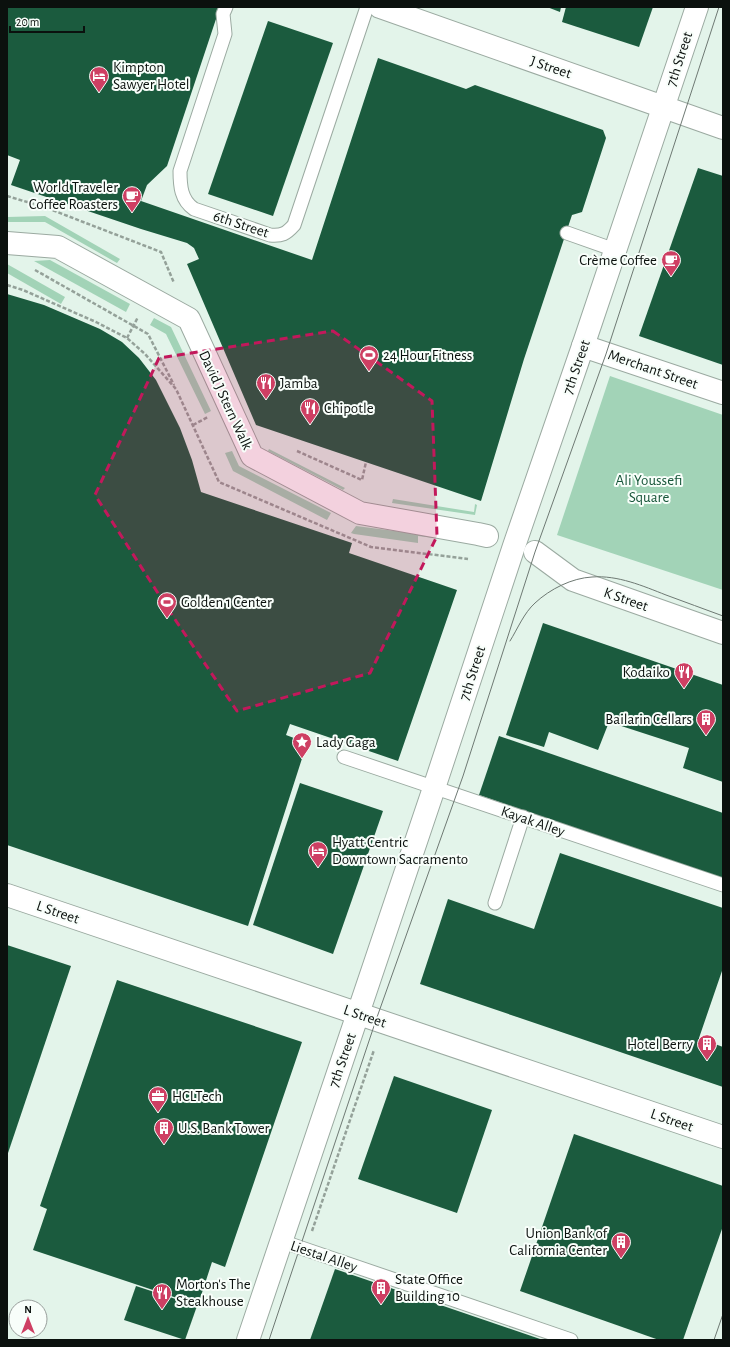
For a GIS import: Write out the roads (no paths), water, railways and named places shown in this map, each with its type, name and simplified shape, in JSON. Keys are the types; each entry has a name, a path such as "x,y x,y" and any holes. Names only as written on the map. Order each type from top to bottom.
{"street":[{"name":"J Street","path":"380,7 408,12 723,128"},
{"name":"7th Street","path":"248,1340 514,546 697,7"},
{"name":"David J Stern Walk","path":"7,243 58,247 188,319 252,456 360,513 487,536"},
{"name":"Merchant Street","path":"583,346 723,393"},
{"name":"K Street","path":"535,552 572,580 723,633"},
{"name":"L Street","path":"7,895 723,1137"}],"lane":[{"name":"6th Street","path":"226,7 223,14 225,34 180,171 180,183 188,204 194,209 270,235 280,235 288,231 294,225 367,7"},
{"path":"213,30 225,34"},
{"path":"567,232 615,250"},
{"name":"Kayak Alley","path":"344,757 723,885"},
{"path":"495,903 523,817"},
{"name":"Liestal Alley","path":"282,1241 572,1340"}],"tram line":[{"path":"269,1340 376,1020 463,776 535,552 606,354 719,7"},
{"path":"510,641 528,611 547,593 569,582 592,577 621,579 723,616"},
{"path":"714,1340 723,1314"}],"place":[{"name":"Kimpton Sawyer Hotel","path":"99,93"},
{"name":"World Traveler Coffee Roasters","path":"132,213"},
{"name":"Crème Coffee","path":"671,277"},
{"name":"24 Hour Fitness","path":"369,372"},
{"name":"Jamba","path":"266,400"},
{"name":"Chipotle","path":"310,425"},
{"name":"Golden 1 Center","path":"167,619"},
{"name":"Kodaiko","path":"684,689"},
{"name":"Bailarin Cellars","path":"706,736"},
{"name":"Lady Gaga","path":"302,759"},
{"name":"Hyatt Centric Downtown Sacramento","path":"318,868"},
{"name":"Hotel Berry","path":"707,1061"},
{"name":"HCLTech","path":"158,1113"},
{"name":"U.S. Bank Tower","path":"164,1145"},
{"name":"Union Bank of California Center","path":"621,1259"},
{"name":"State Office Building 10","path":"381,1305"},
{"name":"Morton's The Steakhouse","path":"162,1310"}],"park label":[{"name":"Ali Youssefi Square","path":"649,488"}]}
